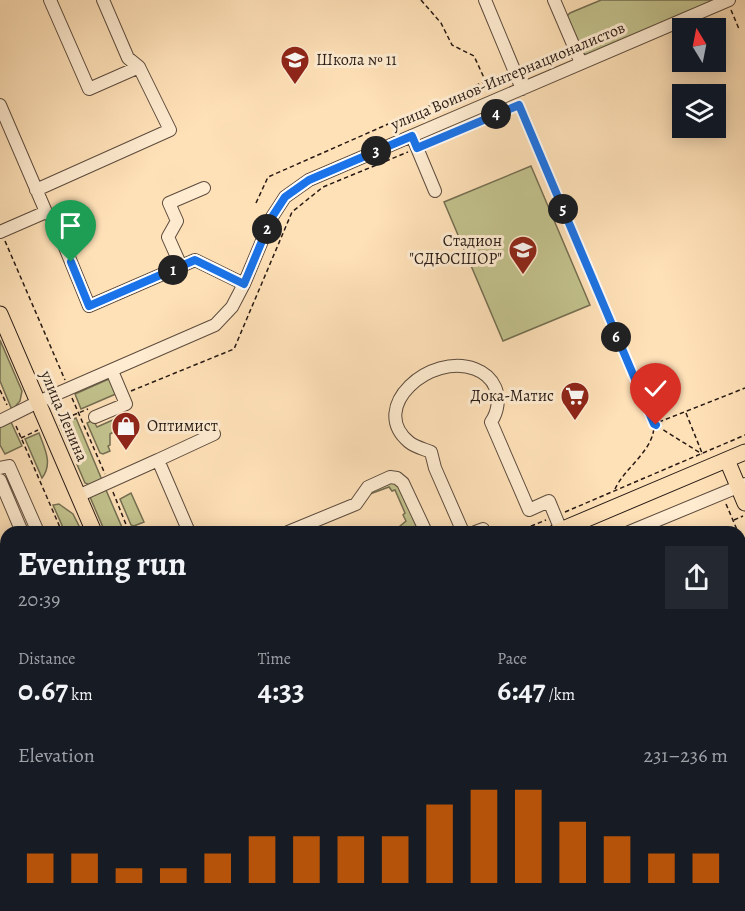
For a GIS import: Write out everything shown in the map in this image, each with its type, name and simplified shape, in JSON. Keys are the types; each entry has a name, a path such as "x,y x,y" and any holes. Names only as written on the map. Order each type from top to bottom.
{"main road":[{"name":"улица Ленина","path":"0,314 91,526"},
{"path":"557,526 705,461 727,460 745,452"},
{"path":"727,460 742,486 745,503"}],"street":[{"path":"50,0 89,89 139,67"},
{"path":"36,190 170,130 139,67 128,58 103,0"},
{"path":"485,0 514,68 518,90"},
{"path":"554,0 580,63"},
{"name":"улица Воинов-Интернационалистов","path":"6,418 215,325 232,307 272,217 285,197 309,180 728,1"},
{"path":"0,105 45,212 53,218 89,306 195,260 244,284"},
{"path":"412,136 435,191"},
{"path":"181,267 168,237 177,221 169,203 204,188"},
{"path":"0,232 45,212"},
{"path":"460,526 430,452 410,442 402,434 396,417 401,397 407,388 426,373 459,365 483,372 494,384 498,401 491,422 529,510 549,501 557,526"},
{"path":"92,413 126,404 112,371"},
{"path":"78,496 214,434"},
{"path":"158,459 186,526"},
{"path":"0,468 9,466 35,526"},
{"path":"303,526 356,504 368,487 390,477 397,478 403,483 423,526"},
{"path":"0,480 19,526"},
{"path":"644,526 742,486"}],"path":[{"path":"421,0 441,23 452,45 474,56 486,81"},
{"path":"728,1 739,29"},
{"path":"256,203 268,177 514,68"},
{"path":"518,90 519,105 655,425 648,446 619,480 614,491"},
{"path":"122,394 234,349 291,212 323,187 519,105"},
{"path":"655,425 745,388"},
{"path":"0,390 6,418 21,438 59,526"},
{"path":"685,412 705,461"},
{"path":"21,438 48,426 92,413"},
{"path":"655,425 705,461"},
{"path":"557,526 614,491 705,461 745,435"},
{"path":"733,520 745,515"}],"green space":[{"path":"601,0 714,0 587,55 584,54 567,16"},
{"path":"531,166 590,305 503,341 444,202"},
{"path":"0,340 22,391 20,401 12,410 0,381"},
{"path":"111,378 118,393 81,409 75,394"},
{"path":"124,415 126,420 123,421 124,426 110,434 110,445 108,446 110,451 100,453 87,423 93,420 97,427"},
{"path":"76,418 102,480 90,485 85,483 60,425"},
{"path":"11,422 22,446 5,454 0,445 0,426"},
{"path":"39,433 47,462 42,478 25,439"},
{"path":"394,482 399,486 417,526 400,526 406,521 403,515 405,513 395,490 392,491 389,487 370,494 371,491"},
{"path":"103,488 106,490 121,526 102,526 90,497"},
{"path":"131,493 144,522 134,526 131,525 120,499"},
{"path":"59,504 73,514 79,526 62,526 53,505"}],"place":[{"name":"Школа № 11","path":"295,86"},
{"name":"Стадион \"СДЮСШОР\"","path":"523,276"},
{"name":"Дока-Матис","path":"575,422"},
{"name":"Оптимист","path":"126,452"}],"route":[{"path":"71,262 89,306 195,260 244,284 272,217 285,197 309,180 412,136 417,148 519,105 601,302 656,425"}]}
